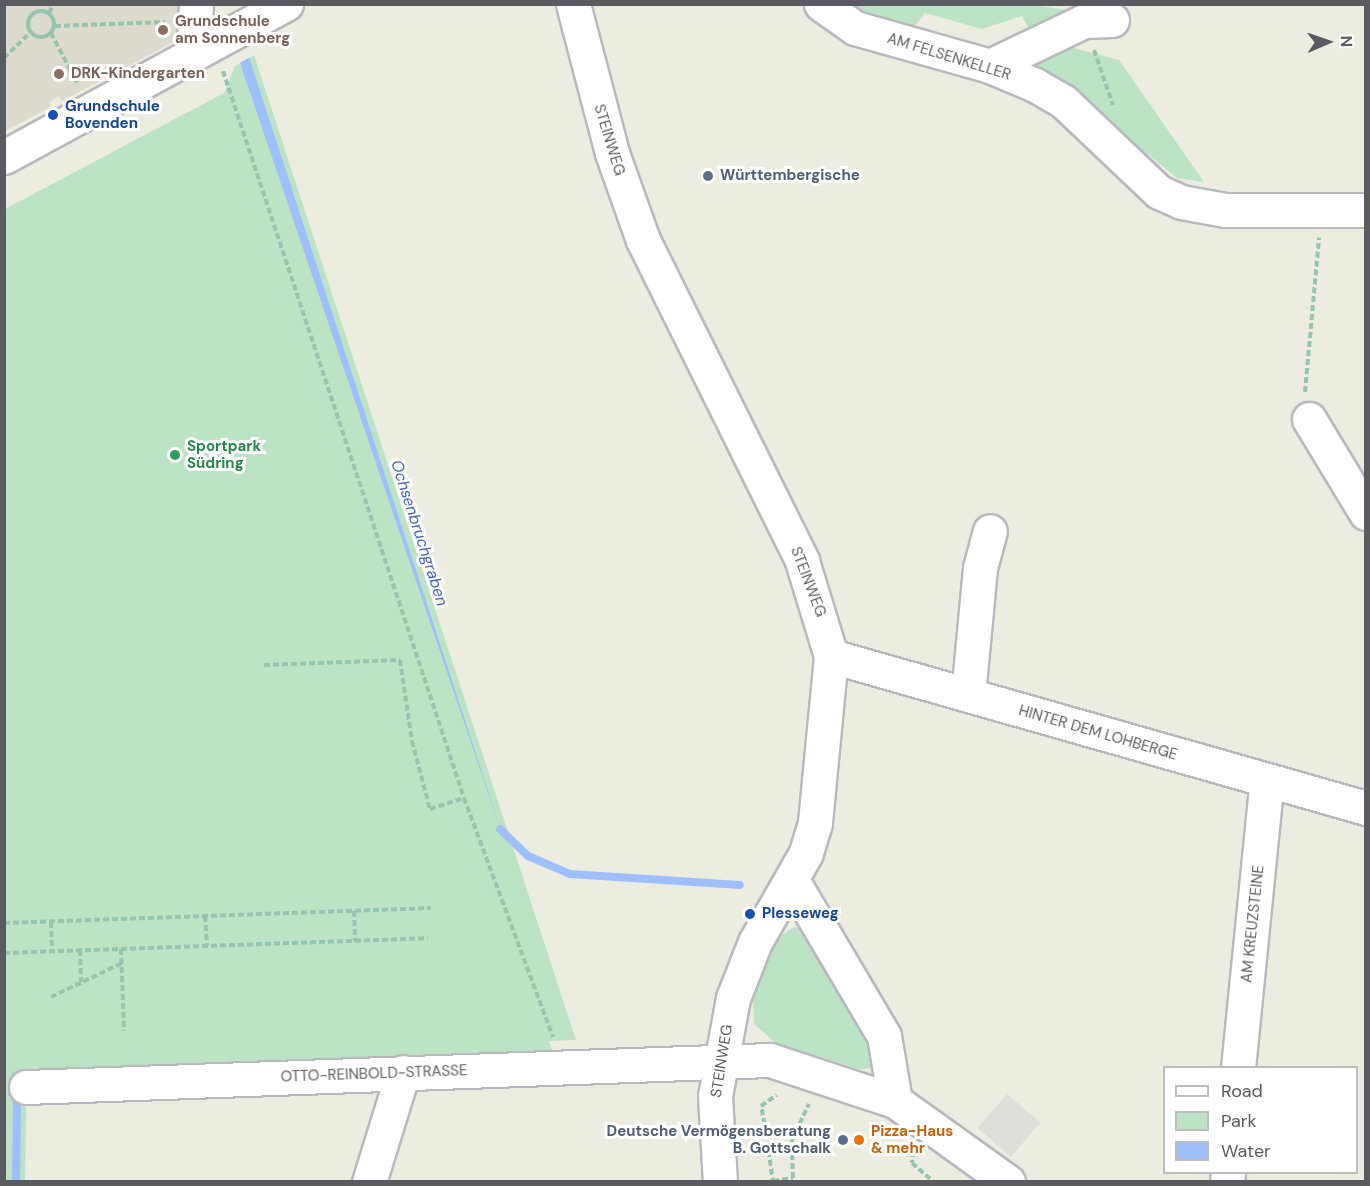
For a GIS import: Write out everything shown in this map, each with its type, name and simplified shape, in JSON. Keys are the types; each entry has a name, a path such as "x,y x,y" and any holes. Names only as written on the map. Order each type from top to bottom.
{"street":[{"path":"4,157 286,4"},
{"name":"STEINWEG","path":"573,4 612,153 643,240 674,312 798,552 819,603 831,656 815,823 793,882 743,968 721,1061 715,1141 720,1182"},
{"name":"AM FELSENKELLER","path":"821,4 855,28 990,66 1063,101 1159,192 1181,202 1225,210 1365,210"},
{"path":"196,9 209,47"},
{"path":"990,66 1098,21"},
{"path":"1309,419 1365,513"},
{"path":"968,695 980,568 990,531"},
{"name":"HINTER DEM LOHBERGE","path":"831,656 1365,808"},
{"name":"AM KREUZSTEINE","path":"1238,1066 1267,780"},
{"path":"793,882 884,1036 895,1101"},
{"path":"721,1061 770,1060 895,1101 1008,1182"},
{"name":"OTTO-REINBOLD-STRASSE","path":"26,1087 721,1061"},
{"path":"369,1182 403,1072"}],"path":[{"path":"49,13 54,4"},
{"path":"55,26 184,21 196,9"},
{"path":"49,13 55,26"},
{"path":"4,58 31,32 32,15 49,13"},
{"path":"1098,21 1114,109"},
{"path":"31,32 41,37 51,33 55,26"},
{"path":"51,33 69,61 87,112"},
{"path":"209,47 273,211 464,798 563,1066"},
{"path":"1309,419 1303,410 1322,210"},
{"path":"264,665 400,660 412,741 430,809 464,798"},
{"path":"4,923 431,908"},
{"path":"354,911 355,941"},
{"path":"205,916 207,946"},
{"path":"51,922 52,951"},
{"path":"4,953 428,938"},
{"path":"121,949 124,1031"},
{"path":"80,951 81,982"},
{"path":"51,997 122,963"},
{"path":"786,1097 775,1094 761,1106 773,1181 793,1178 792,1140 809,1104"},
{"path":"798,1101 819,1106"},
{"path":"715,1141 766,1133"},
{"path":"913,1145 912,1163 934,1182"}],"shaded area":[{"name":"DRK-Kindergarten","path":"5,5 185,5 183,37 62,101 59,96 49,102 51,107 5,131"},
{"path":"1007,1094 1040,1123 1011,1157 977,1128"}],"green space":[{"path":"1025,4 1075,11 1033,36 1022,16 982,29 925,13 910,32 839,5"},
{"path":"1062,45 1119,60 1204,182 1177,178 1144,151 1132,155 1033,73 1033,57"},
{"name":"Sportpark Südring","path":"254,55 576,1040 549,1041 552,1050 27,1071 25,1181 5,1182 5,209 224,93 235,66"},
{"path":"794,927 812,931 878,1060 872,1068 859,1069 776,1043 754,1024 753,995 766,961 779,937"}],"water":[{"path":"224,5 232,5 503,837 242,69"}],"pier":[{"path":"222,6 236,6 252,56 238,64"}],"waterway":[{"name":"Ochsenbruchgraben","path":"500,829 528,856 570,874 740,885"},
{"path":"16,1182 17,1098"}],"place":[{"name":"Grundschule am Sonnenberg","path":"163,30"},
{"name":"DRK-Kindergarten","path":"59,74"},
{"name":"Grundschule Bovenden","path":"53,115"},
{"name":"Württembergische","path":"708,176"},
{"name":"Sportpark Südring","path":"175,455"},
{"name":"Plesseweg","path":"750,914"},
{"name":"Deutsche Vermögensberatung B. Gottschalk","path":"843,1140"},
{"name":"Pizza-Haus & mehr","path":"859,1140"}]}
